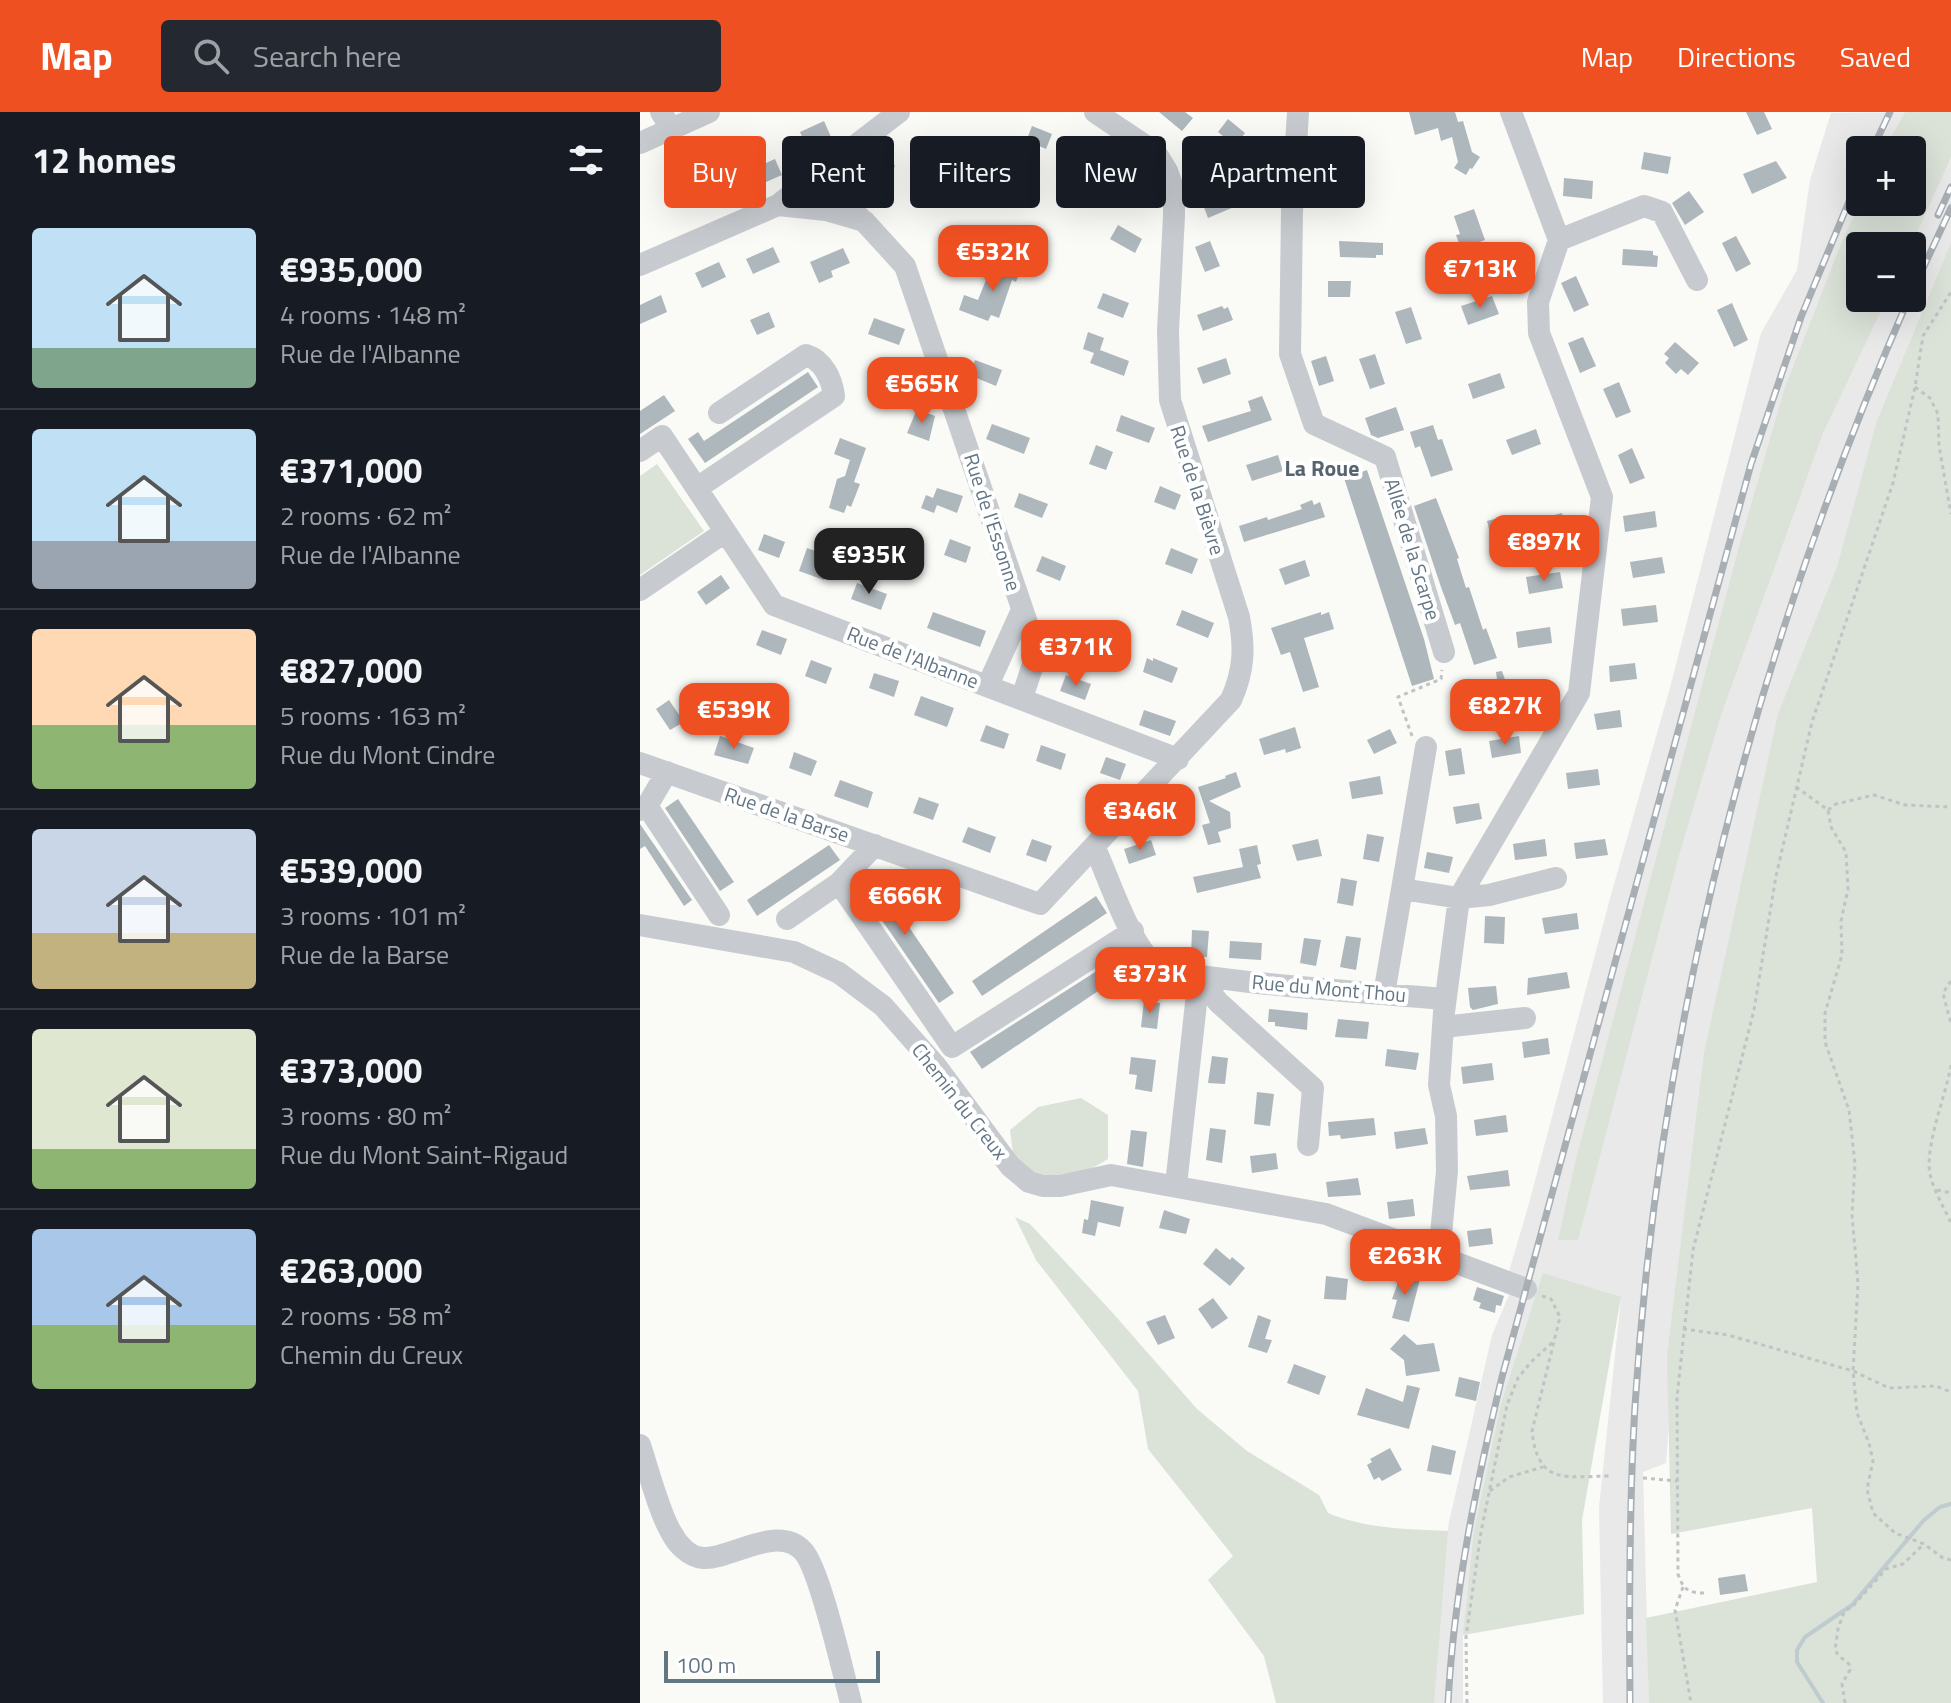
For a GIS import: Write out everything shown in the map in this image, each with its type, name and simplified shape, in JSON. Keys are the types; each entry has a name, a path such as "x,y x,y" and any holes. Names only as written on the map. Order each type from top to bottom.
{"street":[{"path":"640,143 666,121 709,112"},
{"path":"868,136 899,112"},
{"name":"Rue de la Bièvre","path":"1095,112 1156,153 1174,190 1168,331 1170,400 1239,617 1244,644 1243,664 1231,700 1095,848"},
{"name":"Allée de la Scarpe","path":"1298,112 1292,211 1290,354 1314,424 1385,457 1444,652"},
{"path":"1439,1255 1447,1171 1446,1116 1439,1085 1445,999 1459,898 1579,693 1602,497 1539,333 1538,302 1559,240 1511,112"},
{"path":"640,265 782,202"},
{"path":"778,205 826,210 864,221"},
{"path":"1559,240 1644,206 1662,212 1697,280"},
{"name":"Rue de l'Essonne","path":"852,208 905,266 1037,652 1022,698"},
{"path":"697,488 834,396 832,382 814,358 806,355 719,413"},
{"name":"Rue de l'Albanne","path":"640,451 662,436 774,605 1178,759"},
{"path":"640,590 725,532"},
{"path":"988,685 1022,610"},
{"path":"1384,994 1426,747"},
{"name":"Rue de la Barse","path":"640,763 1040,904 1095,848"},
{"path":"667,772 644,808 719,915"},
{"path":"787,919 839,883 875,845"},
{"name":"Rue du Mont Thou","path":"1095,848 1142,949 1156,966 1199,976 1445,999"},
{"path":"1402,889 1459,898 1489,895 1556,878"},
{"path":"839,883 952,1047 1133,931"},
{"name":"Chemin du Creux","path":"640,925 794,952 839,973 883,1006 936,1066 1010,1166 1029,1182 1060,1186 1111,1175 1326,1214 1526,1289"},
{"path":"1176,1185 1199,976"},
{"path":"1199,976 1218,1002 1313,1088 1308,1145"},
{"path":"1443,1027 1525,1018"},
{"path":"640,1445 670,1532 685,1551 704,1558 771,1541 792,1542 804,1552 816,1578 851,1703"}],"path":[{"path":"1704,1593 1692,1593 1683,1587 1678,1574 1677,1397 1693,1250 1754,1010 1776,876 1812,722 1893,483 1923,336 1950,296"},
{"path":"1915,387 1930,398 1938,414 1939,446 1951,514"},
{"path":"1426,747 1413,740 1398,697 1441,679 1444,652"},
{"path":"1796,787 1828,810 1831,827 1846,852 1848,889 1841,921 1842,955 1825,1013 1825,1042 1849,1110 1855,1164 1852,1215 1858,1283 1853,1371 1857,1413 1873,1461 1867,1489 1873,1513 1895,1533 1924,1544 1951,1560"},
{"path":"1828,810 1836,804 1874,795 1905,805 1951,807"},
{"path":"1951,981 1943,993 1951,1024"},
{"path":"1943,993 1951,995"},
{"path":"1951,1065 1934,1131 1929,1166 1951,1223"},
{"path":"1937,1190 1951,1193"},
{"path":"1526,1289 1551,1299 1560,1317 1532,1431 1534,1450 1543,1467 1557,1476 1611,1476"},
{"path":"1683,1329 1728,1335 1853,1371 1889,1388 1936,1386 1951,1392"},
{"path":"1467,1703 1466,1637 1481,1532 1507,1405 1518,1378 1555,1340"},
{"path":"1490,1491 1509,1477 1543,1467"},
{"path":"1643,1478 1677,1481"},
{"path":"1845,1703 1842,1684 1850,1670 1849,1664 1835,1649 1844,1612 1886,1569 1903,1564 1924,1544"},
{"path":"1683,1587 1675,1610 1691,1703"}],"shaded area":[{"path":"1905,112 1951,112 1951,157 1926,213 1926,136 1892,136"},
{"path":"1951,112 1951,280 1681,1258 1666,1463 1643,1472 1649,1703 1603,1703 1599,1507 1621,1298 1463,1635 1463,1703 1420,1703 1449,1522 1492,1335 1509,1295 1503,1292 1671,684 1761,333 1797,270 1810,180 1831,113"},
{"path":"1853,216 1924,216 1917,232 1847,232"},
{"path":"1846,233 1846,312 1880,312 1823,433 1721,715 1679,855 1578,1240 1558,1240 1576,1159 1740,543 1784,390"},
{"path":"1951,243 1951,1703 1649,1703 1646,1618 1817,1582 1812,1508 1671,1534 1667,1356 1704,1053 1778,714 1837,567 1877,421 1922,312 1926,312 1926,303"},
{"path":"657,464 704,531 640,575 640,476"},
{"path":"1081,1098 1108,1115 1108,1159 1075,1178 1035,1178 1014,1160 1010,1130 1038,1107"},
{"path":"1015,1217 1030,1224 1197,1409 1247,1451 1319,1495 1328,1513 1372,1525 1448,1531 1434,1703 1276,1703 1264,1656 1208,1580 1233,1556 1148,1449 1138,1391 1036,1260"},
{"path":"1543,1273 1621,1297 1582,1520 1584,1614 1463,1635 1474,1531 1501,1404"}],"building":[{"path":"1159,112 1185,112 1193,118 1182,131"},
{"path":"1409,112 1455,112 1458,122 1463,121 1472,152 1480,157 1466,175 1454,168 1458,162 1452,137 1441,141 1438,128 1415,135"},
{"path":"1746,112 1764,112 1772,129 1757,135"},
{"path":"1228,119 1245,133 1243,136 1223,136 1218,132"},
{"path":"824,121 831,136 802,136 800,132"},
{"path":"1032,126 1052,134 1046,149 1040,146 1040,136 1028,136"},
{"path":"1644,152 1671,157 1668,174 1641,169"},
{"path":"775,159 782,175 766,182 766,163"},
{"path":"1776,161 1787,178 1752,194 1743,174"},
{"path":"1564,178 1593,181 1592,199 1563,196"},
{"path":"1689,191 1704,212 1685,225 1672,203"},
{"path":"1204,208 1232,208 1208,218"},
{"path":"1474,209 1485,240 1461,249 1454,216"},
{"path":"1118,225 1142,239 1135,253 1110,239"},
{"path":"946,234 974,244 969,260 940,249"},
{"path":"1736,236 1751,264 1736,272 1722,243"},
{"path":"1210,241 1220,266 1205,272 1195,247"},
{"path":"1339,241 1383,243 1383,255 1376,255 1376,258 1340,257"},
{"path":"773,247 780,262 753,274 746,259"},
{"path":"843,248 850,263 831,271 833,277 819,283 810,262"},
{"path":"1623,249 1653,251 1653,255 1658,256 1657,267 1622,265"},
{"path":"1008,256 1024,261 1016,282 1012,280 999,318 991,315 988,321 959,310 964,295 978,300 986,280 997,284"},
{"path":"719,262 726,277 702,288 695,273"},
{"path":"1576,276 1589,305 1574,312 1561,283"},
{"path":"1328,281 1351,281 1350,297 1328,297"},
{"path":"1103,293 1129,303 1123,318 1097,308"},
{"path":"661,295 667,312 640,324 640,305"},
{"path":"1492,296 1499,314 1468,325 1461,306"},
{"path":"1732,303 1748,340 1734,347 1717,310"},
{"path":"1222,306 1224,309 1228,307 1233,320 1203,331 1197,315"},
{"path":"1411,307 1422,339 1406,344 1395,312"},
{"path":"769,312 775,327 757,335 750,320"},
{"path":"874,318 905,329 899,345 868,334"},
{"path":"1088,332 1104,338 1100,350 1129,361 1124,376 1090,363 1094,353 1083,349"},
{"path":"1583,337 1596,366 1580,373 1568,343"},
{"path":"1675,342 1699,363 1688,375 1681,369 1676,374 1665,363 1669,358 1664,354"},
{"path":"1375,354 1385,384 1370,389 1359,359"},
{"path":"1326,356 1334,381 1319,386 1311,361"},
{"path":"1226,358 1231,374 1203,384 1197,368"},
{"path":"975,360 1002,370 996,386 969,375"},
{"path":"882,370 907,381 901,394 876,386"},
{"path":"808,372 818,387 705,463 688,439 698,432 704,441"},
{"path":"1500,373 1505,388 1473,399 1468,384"},
{"path":"1619,382 1631,412 1616,418 1603,389"},
{"path":"664,395 675,411 640,434 640,411"},
{"path":"1262,396 1272,420 1208,442 1202,426 1251,411 1248,401"},
{"path":"1396,407 1404,430 1378,438 1371,435 1365,418"},
{"path":"917,409 935,416 929,441 907,433"},
{"path":"1121,415 1155,428 1149,443 1116,431"},
{"path":"992,424 1030,438 1024,454 986,439"},
{"path":"1433,425 1438,440 1442,439 1453,470 1431,477 1420,446 1415,448 1410,432"},
{"path":"1536,429 1541,444 1512,455 1506,440"},
{"path":"840,438 866,448 854,482 860,484 851,507 847,505 844,513 829,508 837,479 845,476 850,460 834,454"},
{"path":"1096,445 1113,452 1106,470 1089,464"},
{"path":"1632,448 1645,478 1630,484 1618,455"},
{"path":"1278,455 1283,471 1252,481 1246,465"},
{"path":"1367,470 1424,639 1434,679 1412,686 1344,478"},
{"path":"1160,486 1181,495 1175,510 1154,502"},
{"path":"937,488 963,496 957,513 937,505 934,513 921,508 926,495 933,498"},
{"path":"1019,493 1048,504 1042,518 1014,507"},
{"path":"1436,498 1459,558 1466,588 1469,587 1483,630 1486,628 1497,658 1474,665 1460,623 1455,625 1414,506"},
{"path":"1312,500 1314,505 1320,502 1325,517 1244,542 1239,526 1302,509 1300,505"},
{"path":"1655,511 1657,527 1625,532 1623,516"},
{"path":"1562,513 1568,538 1552,542 1546,517"},
{"path":"1502,517 1511,547 1495,552 1487,521"},
{"path":"764,534 785,542 779,558 758,550"},
{"path":"950,539 971,547 966,563 944,555"},
{"path":"807,548 827,555 825,562 830,564 824,580 799,571"},
{"path":"1171,548 1198,559 1192,574 1165,564"},
{"path":"1042,556 1066,566 1060,581 1036,571"},
{"path":"1662,557 1665,573 1633,578 1630,562"},
{"path":"1305,560 1310,576 1285,585 1279,569"},
{"path":"1560,572 1563,588 1529,594 1526,577"},
{"path":"721,575 730,588 706,605 697,592"},
{"path":"857,583 887,594 881,610 851,599"},
{"path":"1656,605 1658,622 1623,626 1621,609"},
{"path":"1182,610 1214,623 1208,638 1176,625"},
{"path":"933,612 986,631 980,647 927,628"},
{"path":"1321,612 1321,615 1329,612 1334,629 1304,638 1319,687 1303,692 1290,652 1281,655 1271,628"},
{"path":"1066,625 1091,634 1085,650 1061,641"},
{"path":"1550,627 1552,643 1518,648 1516,632"},
{"path":"762,630 787,639 781,655 756,645"},
{"path":"1147,658 1178,668 1172,683 1143,672"},
{"path":"811,660 832,668 826,684 805,676"},
{"path":"1635,663 1637,679 1610,682 1609,666"},
{"path":"1502,671 1516,713 1502,715 1496,672"},
{"path":"874,673 899,681 894,697 869,688"},
{"path":"1066,675 1091,684 1085,700 1060,691"},
{"path":"1468,694 1472,720 1457,723 1453,696"},
{"path":"921,696 954,708 947,727 914,715"},
{"path":"669,700 684,722 670,730 656,709"},
{"path":"1144,710 1176,721 1170,736 1139,725"},
{"path":"1620,710 1622,727 1597,730 1594,714"},
{"path":"986,725 1009,734 1004,749 980,741"},
{"path":"1295,727 1301,748 1264,755 1259,739"},
{"path":"1390,729 1397,743 1374,754 1367,740"},
{"path":"720,736 754,748 748,764 714,755"},
{"path":"1519,736 1521,753 1492,758 1489,741"},
{"path":"1041,745 1066,754 1061,770 1036,761"},
{"path":"1461,748 1465,774 1449,776 1445,751"},
{"path":"794,752 817,761 811,776 789,768"},
{"path":"1106,757 1126,764 1120,780 1100,773"},
{"path":"1598,769 1600,785 1568,789 1566,773"},
{"path":"1236,772 1241,787 1209,801 1230,812 1231,828 1218,832 1221,842 1208,845 1202,825 1210,823 1198,787"},
{"path":"1380,776 1383,794 1352,799 1349,782"},
{"path":"840,780 873,792 868,808 834,796"},
{"path":"919,797 939,804 933,820 913,813"},
{"path":"678,799 734,882 720,891 665,808"},
{"path":"1479,803 1482,819 1456,824 1453,807"},
{"path":"640,824 692,900 684,906 645,846 640,849"},
{"path":"968,827 996,837 990,853 962,842"},
{"path":"1367,834 1384,837 1379,862 1363,859"},
{"path":"1032,839 1052,846 1046,862 1026,855"},
{"path":"1318,839 1322,856 1297,861 1292,845"},
{"path":"1545,839 1547,856 1515,860 1513,844"},
{"path":"1605,839 1608,855 1576,859 1574,843"},
{"path":"1151,840 1156,855 1129,864 1124,849"},
{"path":"829,845 840,860 757,916 747,900"},
{"path":"1257,845 1261,864 1257,865 1261,878 1197,893 1193,877 1243,867 1239,849"},
{"path":"1427,852 1453,857 1449,873 1424,868"},
{"path":"870,870 954,993 939,1003 857,884"},
{"path":"1341,878 1357,881 1353,906 1337,903"},
{"path":"1096,896 1107,913 982,996 972,981"},
{"path":"1577,913 1579,929 1545,934 1542,918"},
{"path":"1485,916 1505,917 1504,944 1484,943"},
{"path":"1192,930 1209,931 1207,957 1191,956"},
{"path":"1346,936 1361,938 1356,970 1340,967"},
{"path":"1304,938 1321,940 1316,966 1300,963"},
{"path":"1230,941 1262,943 1261,960 1229,958"},
{"path":"1125,953 1134,967 982,1069 970,1052"},
{"path":"1567,972 1570,988 1527,995 1528,978"},
{"path":"1496,986 1498,1004 1473,1010 1470,1007 1468,988"},
{"path":"1144,1001 1160,1003 1157,1029 1141,1027"},
{"path":"1269,1009 1308,1013 1307,1030 1275,1026 1275,1022 1268,1022"},
{"path":"1338,1019 1369,1022 1367,1039 1335,1037"},
{"path":"1548,1038 1550,1054 1524,1058 1522,1042"},
{"path":"1387,1049 1419,1053 1416,1070 1385,1066"},
{"path":"1212,1056 1228,1058 1225,1084 1208,1083"},
{"path":"1131,1057 1156,1060 1152,1092 1135,1089 1137,1075 1129,1074"},
{"path":"1492,1063 1494,1080 1463,1084 1461,1067"},
{"path":"1257,1092 1274,1094 1270,1126 1254,1124"},
{"path":"1506,1115 1508,1132 1476,1136 1474,1120"},
{"path":"1374,1118 1376,1135 1341,1139 1340,1135 1329,1136 1328,1122"},
{"path":"1210,1128 1226,1130 1222,1163 1206,1160"},
{"path":"1425,1128 1428,1144 1396,1149 1394,1132"},
{"path":"1131,1130 1147,1132 1143,1167 1127,1164"},
{"path":"1276,1153 1278,1169 1252,1173 1250,1156"},
{"path":"1508,1170 1510,1186 1470,1190 1467,1176"},
{"path":"1358,1178 1361,1195 1328,1197 1326,1182"},
{"path":"1413,1199 1415,1216 1389,1219 1387,1202"},
{"path":"1091,1200 1124,1207 1120,1227 1090,1220 1098,1222 1095,1236 1082,1233"},
{"path":"1164,1210 1190,1219 1186,1234 1159,1228"},
{"path":"1491,1228 1493,1244 1469,1247 1467,1231"},
{"path":"1216,1248 1245,1268 1230,1286 1203,1264"},
{"path":"1401,1274 1420,1279 1409,1322 1392,1318 1397,1300 1392,1299"},
{"path":"1326,1276 1348,1279 1346,1300 1324,1299"},
{"path":"1477,1287 1504,1296 1501,1306 1496,1305 1495,1313 1479,1308 1481,1303 1473,1300"},
{"path":"1213,1298 1228,1318 1212,1329 1198,1309"},
{"path":"1165,1315 1175,1338 1158,1345 1146,1322"},
{"path":"1258,1315 1271,1320 1265,1339 1272,1340 1267,1353 1248,1347"},
{"path":"1404,1334 1417,1345 1434,1343 1440,1371 1406,1376 1404,1360 1390,1349"},
{"path":"1294,1364 1326,1376 1319,1395 1287,1383"},
{"path":"1459,1377 1480,1382 1476,1401 1455,1396"},
{"path":"1407,1385 1420,1388 1409,1429 1357,1415 1366,1388 1403,1402"},
{"path":"1432,1445 1456,1451 1451,1475 1427,1471"},
{"path":"1390,1448 1402,1470 1382,1481 1379,1477 1374,1480 1367,1465 1372,1462 1370,1459"},
{"path":"1745,1574 1748,1591 1720,1595 1718,1578"}],"waterway":[{"path":"1823,1703 1797,1662 1797,1650 1805,1637 1852,1605 1924,1520 1940,1507 1951,1504"}],"railway":[{"path":"1879,136 1890,112"},
{"path":"1938,215 1951,187"},
{"path":"1926,262 1951,208"},
{"path":"1448,1703 1455,1620 1468,1538 1502,1377 1751,464 1801,317 1846,209"},
{"path":"1630,1703 1632,1480 1647,1263 1666,1121 1692,980 1723,840 1761,702 1805,565 1854,430 1903,312"}],"district":[{"name":"La Roue","path":"1322,468"}]}
